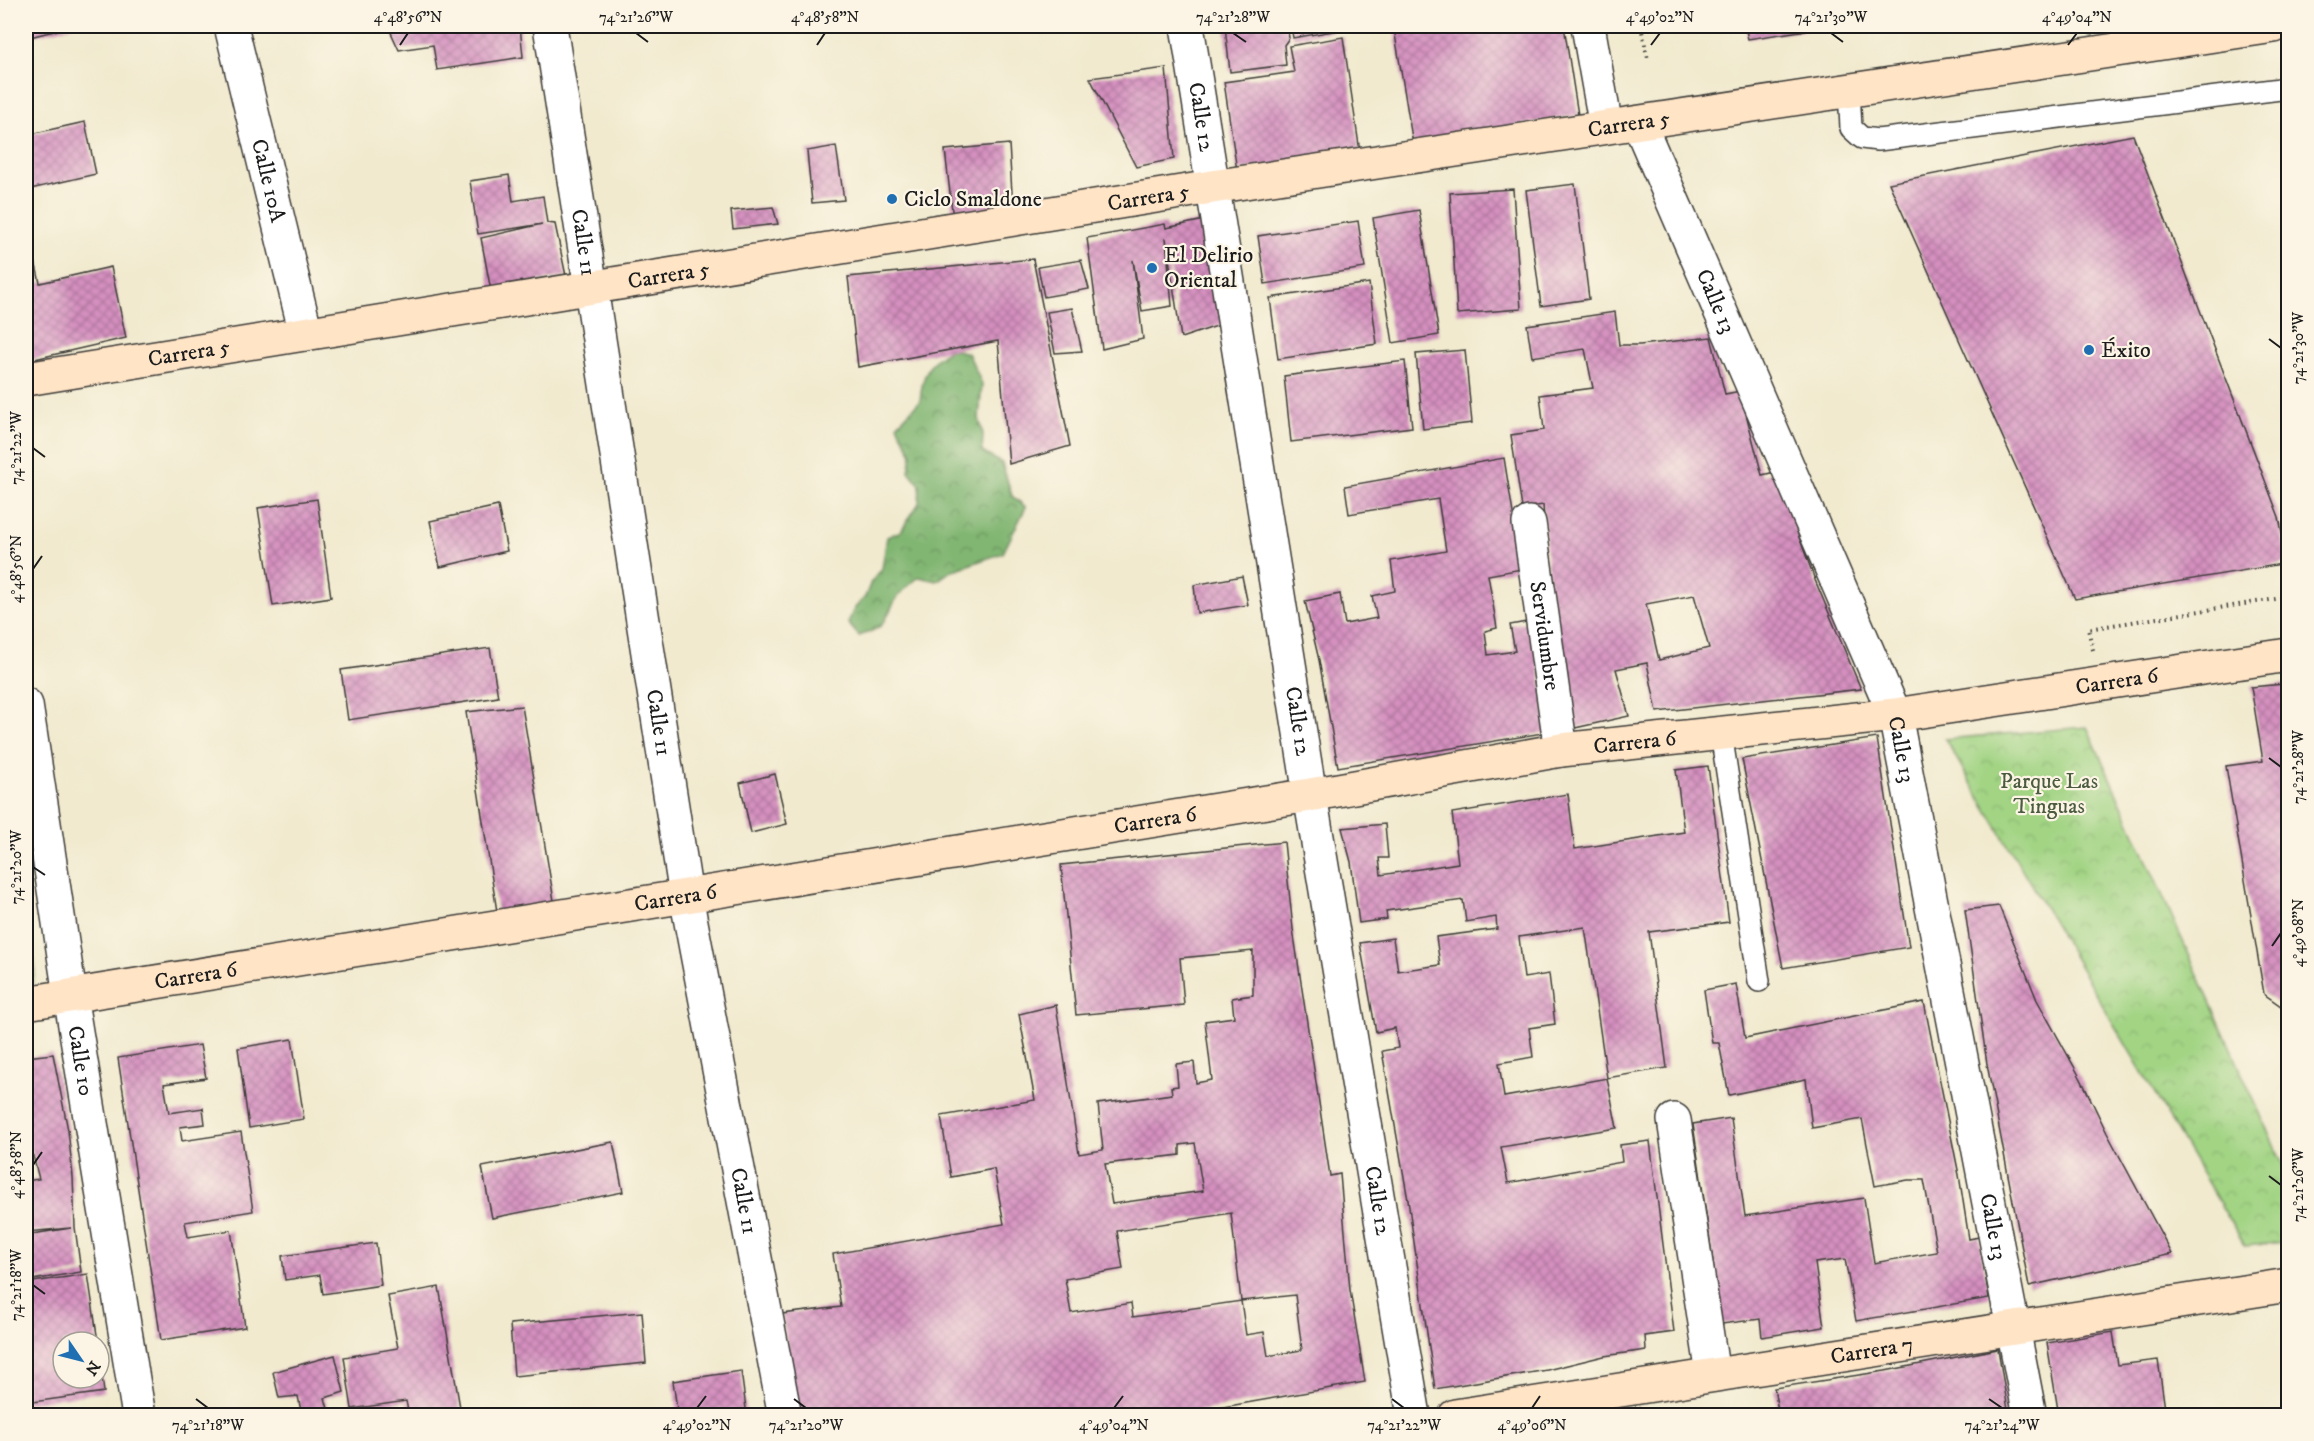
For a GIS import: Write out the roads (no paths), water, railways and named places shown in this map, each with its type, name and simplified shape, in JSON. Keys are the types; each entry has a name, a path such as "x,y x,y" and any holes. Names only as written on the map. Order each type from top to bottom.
{"street":[{"name":"Calle 10A","path":"231,26 306,334"},
{"name":"Calle 11","path":"550,26 686,896 785,1416"},
{"name":"Calle 12","path":"1187,26 1310,795 1414,1416"},
{"path":"1588,26 1606,128"},
{"name":"Carrera 5","path":"26,379 1212,188 2274,26"},
{"name":"Calle 13","path":"1639,123 1895,715 2030,1416"},
{"name":"Servidumbre","path":"1528,523 1561,750"},
{"name":"Carrera 6","path":"26,1003 1310,795 1561,750 1895,715 2289,655"},
{"name":"Calle 10","path":"26,705 70,995 139,1416"},
{"path":"1674,1120 1713,1375"},
{"name":"Carrera 7","path":"1455,1416 2289,1285"}],"lane":[{"path":"1849,90 1851,128 1862,138 1878,140 2289,88"},
{"path":"1720,733 1759,981"}],"place":[{"name":"Ciclo Smaldone","path":"892,199"},
{"name":"El Delirio Oriental","path":"1152,268"},
{"name":"Éxito","path":"2089,350"}],"park label":[{"name":"Parque Las Tinguas","path":"2049,794"}]}
